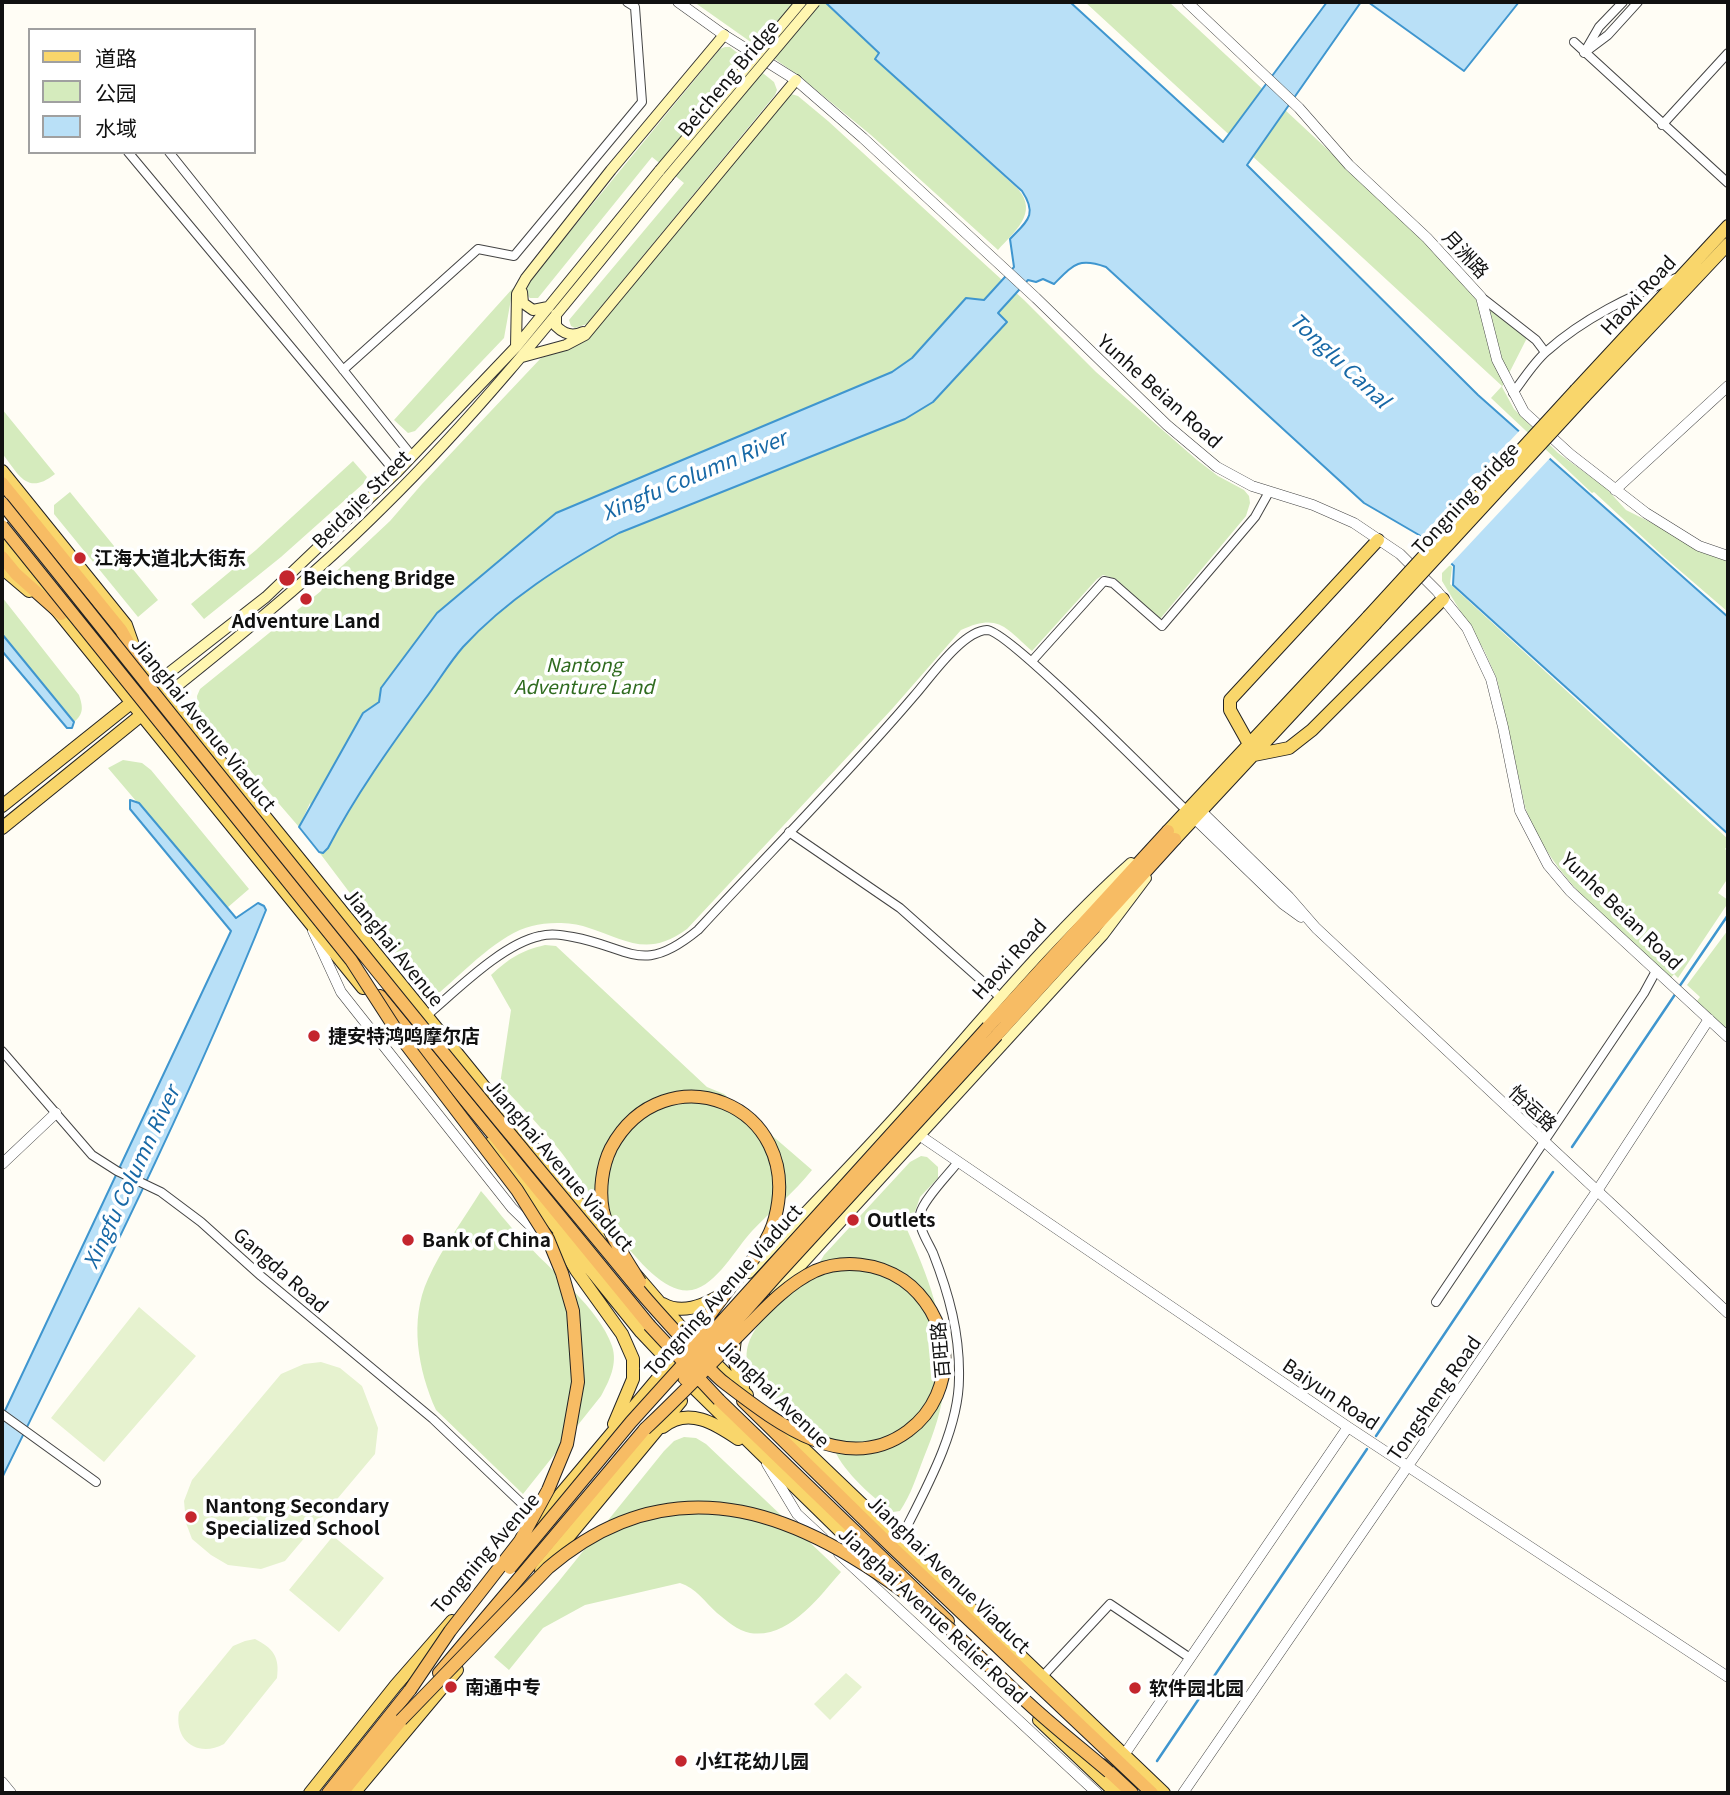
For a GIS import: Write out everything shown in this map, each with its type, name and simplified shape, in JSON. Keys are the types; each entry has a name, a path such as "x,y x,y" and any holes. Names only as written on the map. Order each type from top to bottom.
{"highway":[{"path":"2,482 121,630 139,662"},
{"name":"Jianghai Avenue Viaduct","path":"2,503 456,1069 665,1321 723,1382 890,1545 1152,1793"},
{"name":"Jianghai Avenue Viaduct","path":"2,526 649,1325 719,1400 871,1548 1132,1793"},
{"path":"2,557 14,577 61,614"},
{"name":"Tongning Avenue Viaduct","path":"328,1793 631,1422 1172,835"},
{"path":"351,960 402,1039 517,1190 548,1239 573,1311 576,1341 578,1382 567,1444 548,1490 520,1541 450,1632 410,1690"},
{"name":"Tongning Avenue Viaduct","path":"342,1793 401,1720 646,1435 683,1381 993,1031"},
{"path":"631,1422 765,1243 775,1220 780,1181 771,1144 762,1130 737,1110 703,1098 668,1101 648,1108 634,1118 619,1135 603,1173 603,1212 614,1238 665,1321"},
{"path":"646,1435 759,1315 791,1286 813,1272 831,1266 866,1265 901,1279 922,1297 938,1324 943,1339 944,1374 933,1404 909,1431 880,1446 849,1450 797,1433 723,1382"},
{"path":"401,1720 548,1568 567,1552 628,1518 659,1510 700,1506 733,1510 783,1523 818,1537 860,1562 927,1609 1032,1706 1109,1772"}],"main road":[{"name":"Beicheng Bridge","path":"664,174 802,2"},
{"name":"Beicheng Bridge","path":"664,174 816,2"},
{"path":"516,346 515,306 521,286 611,170 724,36"},
{"path":"522,357 566,345 585,335 796,80"},
{"name":"Beidajie Street","path":"2,806 266,597 396,473 552,310 664,174"},
{"name":"Haoxi Road","path":"1580,394 1728,226"},
{"name":"Haoxi Road","path":"1580,394 1728,244"},
{"path":"521,286 523,303 533,310 552,310 556,326 564,334 576,335 594,325"},
{"name":"Beidajie Street","path":"2,828 298,588 384,506 522,357 552,310"},
{"name":"Tongning Bridge","path":"1371,621 1580,394"},
{"path":"2,471 126,625 139,662"},
{"name":"Jianghai Avenue","path":"2,491 655,1299 714,1362 899,1542 1164,1793"},
{"path":"1378,540 1230,700 1230,710 1251,749 1289,748 1312,730 1443,598"},
{"path":"2,542 600,1281 670,1363 866,1557 1116,1793"},
{"path":"2,568 14,577"},
{"name":"Haoxi Road","path":"691,1339 1087,903 1172,835 1371,621"},
{"name":"Haoxi Road","path":"714,1362 1103,935 1172,835"},
{"path":"536,1202 576,1270 622,1334 633,1359 633,1380 627,1398 595,1454"},
{"path":"655,1299 674,1309 689,1308 715,1299 741,1281"},
{"name":"Tongning Avenue","path":"310,1793 396,1685 691,1339"},
{"path":"735,1339 735,1367 749,1396"},
{"path":"354,1793 646,1435 714,1362"},
{"path":"646,1435 680,1416 695,1417 720,1427 759,1452"}],"street":[{"path":"343,370 478,249 514,256 642,102 635,7 627,2"},
{"name":"Yunhe Beian Road","path":"678,2 724,36 796,80 872,146 1036,298 1149,408 1217,467 1252,486 1313,505 1354,523 1400,554 1443,598 1467,628 1491,679 1520,811 1548,865 1570,891 1728,1037"},
{"name":"月洲路","path":"1187,2 1299,108 1349,165 1427,238 1481,297 1497,360 1524,412 1570,454 1646,513 1699,546 1728,556"},
{"path":"1584,53 1599,27 1623,2"},
{"path":"1584,53 1608,34 1638,2"},
{"path":"1574,42 1728,183"},
{"path":"1662,125 1728,53"},
{"path":"130,154 396,473"},
{"path":"171,154 412,456"},
{"path":"1513,393 1545,352 1586,321 1647,290 1682,276"},
{"path":"1481,297 1536,340 1545,352"},
{"path":"1615,489 1728,386"},
{"path":"1032,661 1104,581 1113,583 1162,626 1255,517 1269,492"},
{"path":"426,1016 502,953 526,940 543,935 577,938 638,956 665,953 680,945 698,930 900,713 959,645 975,633 989,630 1001,635 1194,813"},
{"name":"怡运路","path":"1194,813 1283,904 1315,928 1728,1313"},
{"path":"789,832 900,908 1000,997"},
{"path":"307,918 341,992 512,1208 576,1270 600,1281"},
{"path":"1436,1302 1644,993 1660,974"},
{"name":"Tongsheng Road","path":"1182,1793 1597,1191 1709,1019"},
{"name":"Gangda Road","path":"2,1051 92,1156 161,1192 201,1222 261,1276 433,1419 539,1520"},
{"path":"2,1164 56,1113"},
{"name":"Baiyun Road","path":"919,1135 1348,1427 1728,1677"},
{"name":"百旺路","path":"899,1542 947,1439 956,1407 960,1380 954,1315 919,1222 920,1210 958,1162"},
{"path":"2,1414 96,1482"},
{"path":"1124,1755 1348,1427"},
{"name":"Jianghai Avenue Relief Road","path":"759,1452 797,1514 1097,1793"},
{"path":"1042,1678 1110,1604 1190,1658"},
{"path":"2,1782 11,1793"}],"green space":[{"path":"694,2 825,2 879,53 875,59 1018,189 1026,206 1022,222 998,250 871,135 799,76"},
{"path":"1085,2 1169,2 1528,336 1502,387 1514,409 1558,453 1605,487 1626,510 1728,558 1728,612 1592,493 1491,398 1502,386"},
{"path":"730,47 774,82 777,90 775,95 587,324 575,328 571,326 569,320 684,183 652,157 538,298 530,298 527,295 526,285 720,49"},
{"name":"Nantong Adventure Land","path":"791,94 798,96 828,121 1024,300 1096,372 1197,460 1218,476 1244,490 1250,503 1246,516 1160,619 1116,579 1103,575 1032,651 1000,625 984,623 961,630 892,709 687,929 673,938 648,945 637,944 580,925 538,925 508,936 440,992 427,991 417,982 319,852 323,853 310,803 299,827 198,710 197,696 200,689 321,591 327,580 390,521 541,358 573,347"},
{"path":"513,288 504,338 415,431 408,433 394,420"},
{"path":"2,409 55,474 37,483 30,483 14,469 2,453"},
{"path":"353,461 367,477 364,483 281,557 204,619 191,604 256,550"},
{"path":"70,492 158,600 138,617 54,514 54,505"},
{"path":"1450,565 1450,584 1728,839 1725,849 1728,852 1728,878 1718,893 1728,900 1728,903 1678,978 1674,974 1671,978 1587,901 1568,880 1536,833 1525,807 1497,679 1484,650 1442,581 1442,573"},
{"path":"2,597 79,695 82,710 74,722 2,634"},
{"path":"123,760 142,763 151,770 249,889 227,908 108,768"},
{"path":"1728,930 1728,1030 1697,1001 1700,997 1687,985"},
{"path":"545,945 556,946 707,1087 724,1094 812,1170 752,1231 718,1274 701,1287 692,1290 674,1288 637,1258 561,1152 500,1084 511,1010 491,975 516,956"},
{"path":"921,1156 927,1157 938,1167 938,1178 920,1197 914,1215 904,1223 921,1262 939,1321 943,1342 944,1384 937,1421 914,1485 900,1511 893,1512 860,1484 835,1451 793,1421 764,1395 748,1365 747,1350 755,1330 770,1311 815,1268 910,1162"},
{"path":"481,1191 517,1234 597,1318 614,1353 612,1372 601,1396 523,1494 436,1410 424,1378 418,1345 419,1311 428,1279 446,1245"},
{"path":"139,1307 196,1356 104,1462 51,1418"},
{"path":"321,1362 340,1368 362,1386 378,1428 375,1454 285,1561 261,1569 228,1565 192,1539 186,1523 184,1501 192,1480 281,1374 304,1364"},
{"path":"684,1437 696,1438 706,1444 841,1572 802,1614 778,1630 764,1633 750,1633 737,1628 696,1592 680,1583 585,1605 543,1628 509,1670 494,1657 664,1451 674,1441"},
{"path":"333,1536 384,1578 339,1632 289,1590"},
{"path":"255,1639 274,1654 277,1678 224,1744 205,1749 190,1744 180,1731 179,1712 233,1646"},
{"path":"846,1673 862,1687 830,1720 814,1704"}],"water":[{"path":"825,2 1070,2 1223,142 1327,2 1361,2 1247,165 1478,395 1728,617 1728,834 1453,585 1454,566 1419,535 1364,503 1106,267 1082,263 1071,268 1054,284 1043,279 1036,282 1028,280 998,313 1007,322 933,402 905,419 619,533 556,570 516,598 458,653 374,772 328,848 323,853 319,852 299,827 363,713 379,702 381,688 437,613 556,513 892,372 912,358 966,298 984,300 1014,267 1010,239 1030,212 1022,191 875,59 879,53"},
{"path":"1368,2 1519,2 1464,71"},
{"path":"2,634 74,722 72,728 67,728 2,651"},
{"name":"Xingfu Column River","path":"130,800 139,803 236,918 258,903 266,910 172,1125 2,1478 2,1417 231,931 130,809"}],"pier":[{"path":"1521,429 1552,456 1449,566 1419,539"}],"waterway":[{"path":"1679,987 1728,915"},
{"path":"1572,1147 1676,993"},
{"path":"1376,1436 1553,1172"},
{"path":"1157,1761 1367,1449"}],"place":[{"name":"江海大道北大街东","path":"80,558"},
{"name":"Beicheng Bridge","path":"287,578"},
{"name":"Adventure Land","path":"306,599"},
{"name":"捷安特鸿鸣摩尔店","path":"314,1036"},
{"name":"Outlets","path":"853,1220"},
{"name":"Bank of China","path":"408,1240"},
{"name":"Nantong Secondary Specialized School","path":"191,1517"},
{"name":"南通中专","path":"451,1687"},
{"name":"软件园北园","path":"1135,1688"},
{"name":"小红花幼儿园","path":"681,1761"}],"water label":[{"name":"Tonglu Canal","path":"1340,360"}]}
